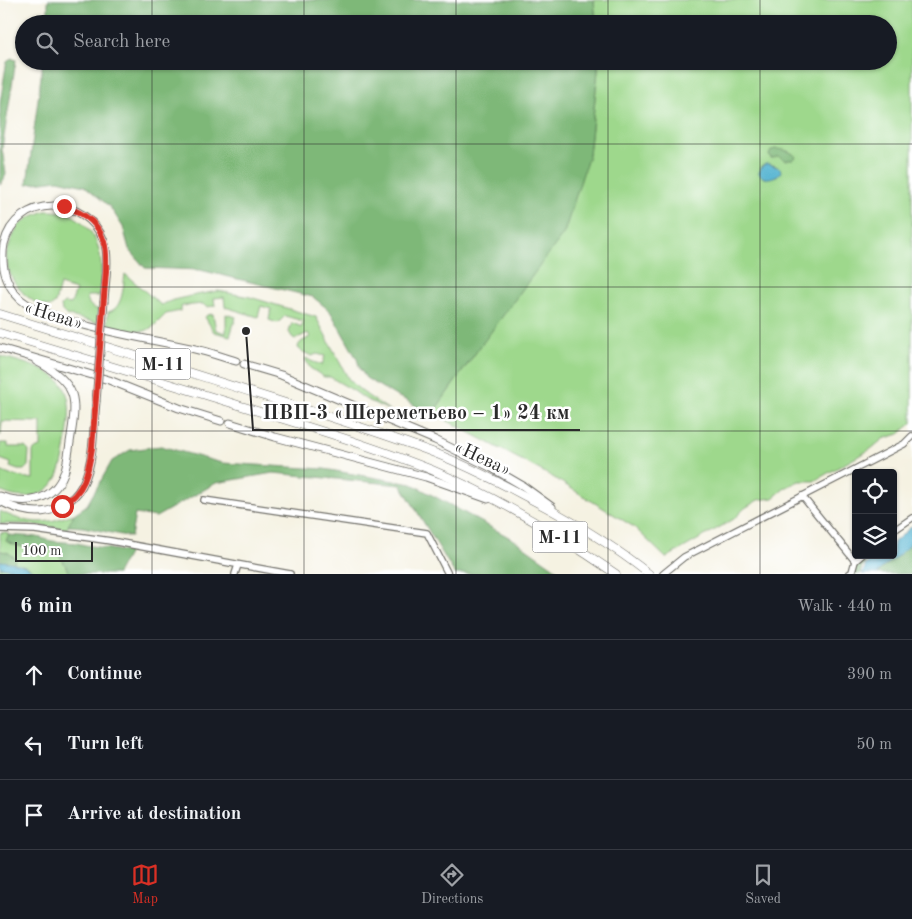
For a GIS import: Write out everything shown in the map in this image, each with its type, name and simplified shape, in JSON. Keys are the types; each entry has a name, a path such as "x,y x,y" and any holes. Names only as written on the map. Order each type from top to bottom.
{"highway":[{"name":"«Нева»","path":"0,314 376,432 434,453 495,480 562,515 648,573"},
{"name":"«Нева»","path":"0,333 142,375 355,443 431,470 502,504 553,533 616,574"}],"main road":[{"name":"М-11","path":"0,501 23,511 36,512 53,510 70,500 77,493 89,468 96,402 104,301 106,271 104,241 94,223 76,210 64,206 52,206 36,208 24,214 16,221 5,240 2,262 8,282 15,294 26,304 42,312 96,328 198,350 236,361"},
{"name":"М-11","path":"0,348 109,380 179,408 221,420"},
{"name":"М-11","path":"0,496 24,502 44,497 52,491 63,476 66,466 74,417 72,394 63,379 53,371 22,354"},
{"name":"М-11","path":"244,364 281,375 436,440 516,482 562,515"},
{"name":"М-11","path":"230,423 417,475 502,504"}],"street":[{"path":"663,574 684,557 904,444 912,436"},
{"path":"802,496 855,561"},
{"path":"204,500 427,533 448,574"},
{"path":"897,527 912,518"},
{"path":"0,529 34,530 111,541 290,574"},
{"path":"849,574 852,572 857,559"},
{"path":"235,574 238,565"}],"green space":[{"path":"48,0 594,0 595,15 48,15"},
{"path":"594,0 912,0 912,423 899,434 883,439 871,449 814,481 799,481 785,488 773,498 758,500 745,508 734,519 666,558 634,527 551,476 433,413 474,355 589,155 598,71 897,70 897,15 595,15","holes":["773,165 780,168 777,176 765,178 759,173 762,166"]},
{"path":"11,58 15,60 2,149 6,173 0,185 0,103 7,62"},
{"path":"42,70 598,70 589,155 564,233 433,413 415,406 366,378 330,311 313,297 200,270 145,268 129,249 123,227 110,207 85,186 58,180 27,184"},
{"path":"775,149 787,151 796,157 793,160 785,160 778,156 771,158 769,155"},
{"path":"45,211 63,213 76,218 84,224 96,240 101,267 99,296 87,296 90,305 98,309 97,323 66,315 62,311 61,306 64,303 71,304 76,290 60,285 55,303 50,307 36,303 24,294 14,282 8,269 6,255 11,240 18,226 30,217"},
{"path":"125,274 161,305 173,300 218,291 250,297 316,317 348,378 362,392 389,410 365,399 330,377 324,377 310,368 306,358 322,365 325,356 317,354 312,356 298,348 300,343 310,337 308,333 295,339 289,332 292,323 302,327 303,321 285,316 277,323 269,320 271,309 261,306 258,317 225,307 224,297 214,298 215,306 206,307 203,304 182,306 180,311 166,314 153,327 145,331 107,326 108,312 117,307 121,297"},
{"path":"213,314 216,330 226,333 226,314 236,317 230,336 214,332 205,317"},
{"path":"0,356 34,366 57,378 68,397 69,424 60,471 50,487 43,492 27,497 9,495 0,491 0,471 10,475 33,479 33,451 41,447 41,422 2,421 0,436"},
{"path":"0,443 8,443 8,447 25,447 29,451 28,466 24,470 18,470 10,467 11,463 0,459"},
{"path":"161,446 222,463 324,469 412,484 516,541 563,574 455,574 401,485 273,473 216,483 156,517 135,514 131,537 83,527 68,526 74,514 87,505 112,461 130,450"},
{"path":"0,511 18,518 37,522 74,514 67,529 26,524 0,524"},
{"path":"6,532 9,535 6,541 13,544 33,549 55,550 71,574 35,574 26,566 14,564 15,558 7,552 0,551 0,533"},
{"path":"9,535 37,537 52,541 77,543 129,552 117,574 71,574 55,550 19,546 6,541"},
{"path":"912,543 912,574 877,574 894,559 897,559 897,556"},
{"path":"0,551 7,552 15,558 14,564 0,561"},
{"path":"861,559 869,559 862,567 860,574 851,574 857,562"},
{"path":"0,567 12,569 24,574 0,574"}],"water":[{"path":"765,164 780,168 781,172 771,178 761,176 759,173"},
{"path":"912,526 912,543 897,556 897,539"},
{"path":"871,559 894,559 877,574 862,574"},
{"path":"0,561 24,566 35,574 24,574 0,567"}],"waterway":[{"path":"7,574 9,568"}],"place":[{"name":"ПВП-3 «Шереметьево – 1» 24 км","path":"246,331"}],"route":[{"path":"62,506 77,493 89,468 106,271 104,241 94,223 76,210 64,206"}]}
